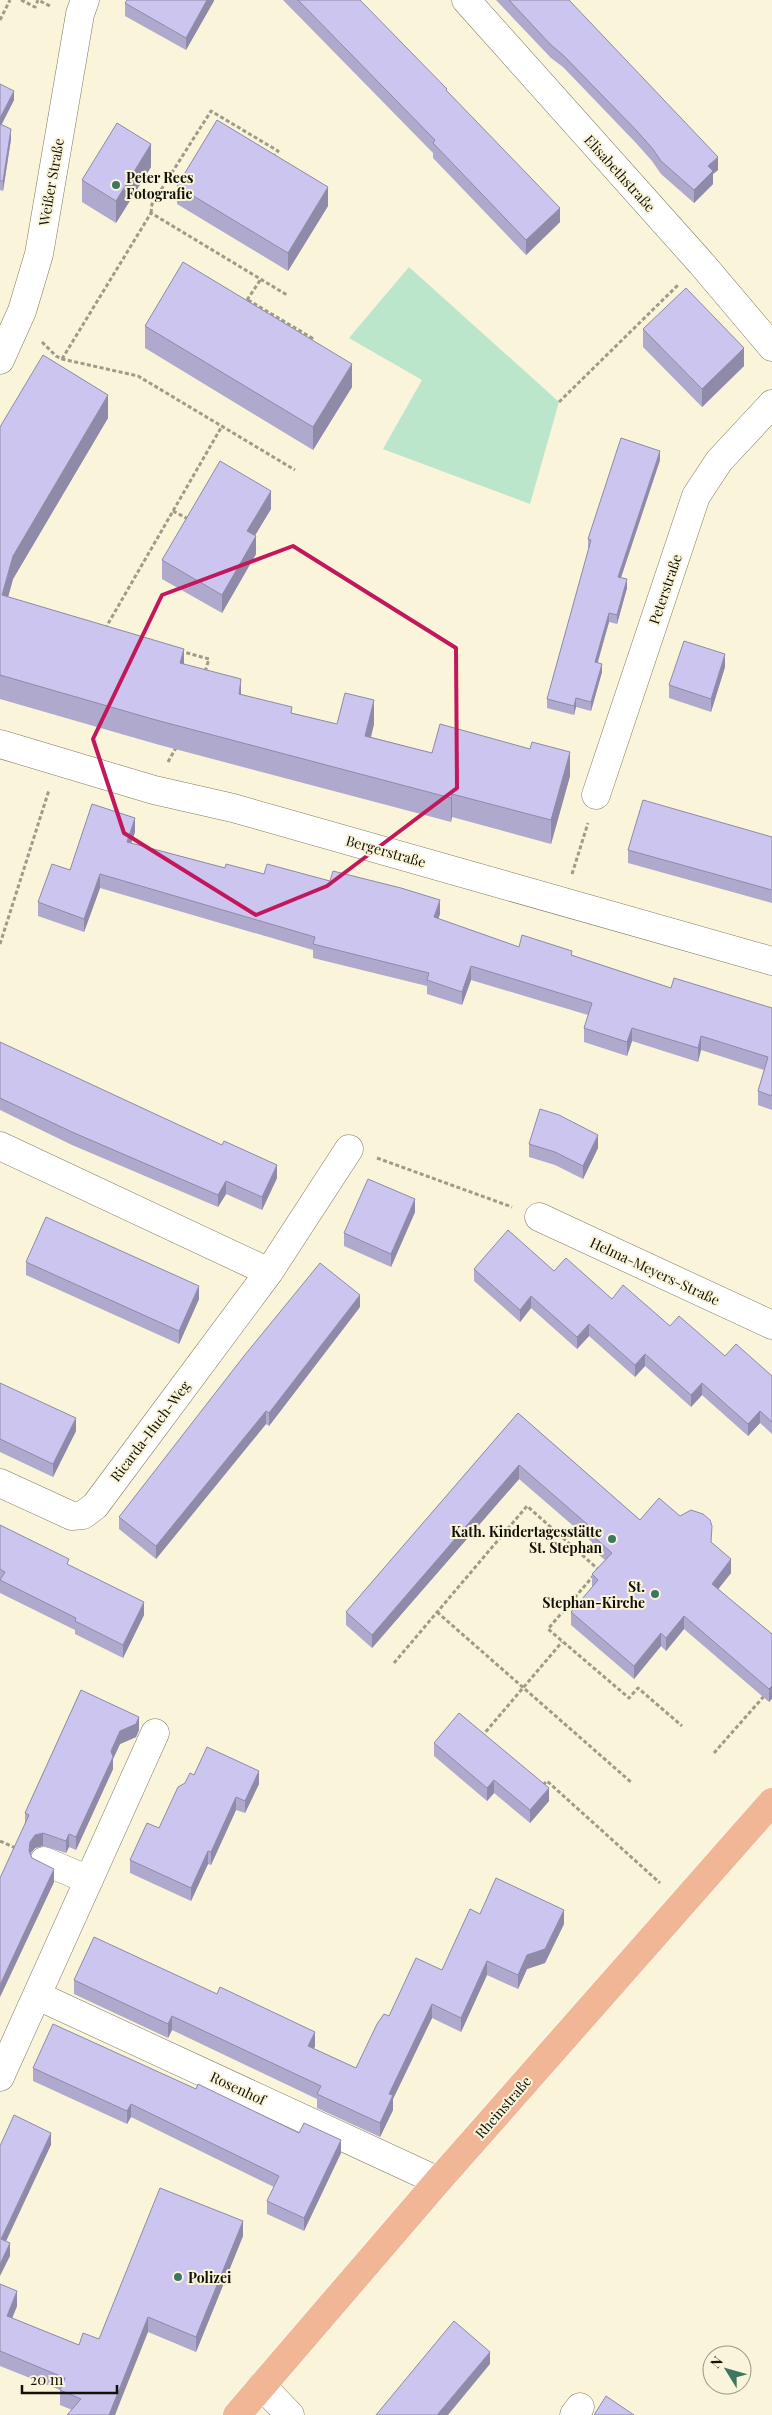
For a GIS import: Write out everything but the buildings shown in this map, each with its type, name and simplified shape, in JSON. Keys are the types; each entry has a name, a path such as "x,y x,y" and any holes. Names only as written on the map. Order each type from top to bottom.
{"main road":[{"name":"Rheinstraße","path":"237,2415 438,2181 772,1802"}],"street":[{"name":"Weißer Straße","path":"0,360 19,318 39,254 80,14 85,0"},
{"name":"Elisabethstraße","path":"466,0 701,263 772,347"},
{"name":"Peterstraße","path":"596,795 696,496 719,461 772,404"},
{"name":"Bergerstraße","path":"0,744 154,790 233,808 772,961"},
{"path":"0,1146 269,1272"},
{"name":"Ricarda-Huch-Weg","path":"0,1482 72,1516 83,1514 95,1506 269,1272 349,1149"},
{"name":"Helma-Meyers-Straße","path":"538,1217 772,1325"},
{"path":"0,2077 155,1733"},
{"path":"44,1861 89,1880"},
{"name":"Rosenhof","path":"38,1996 438,2181"},
{"path":"262,2386 290,2415"}],"path":[{"path":"0,20 10,0"},
{"path":"62,359 151,213 152,204 211,111 278,150 270,162"},
{"path":"151,213 287,295"},
{"path":"559,402 701,263"},
{"path":"244,306 261,279"},
{"path":"248,300 312,338 308,344"},
{"path":"19,318 56,356 138,376 294,470"},
{"path":"105,630 222,426"},
{"path":"173,511 195,523"},
{"path":"97,627 114,632"},
{"path":"171,648 209,659 204,676"},
{"path":"154,790 179,742"},
{"path":"0,944 45,807 56,762"},
{"path":"562,900 578,857 596,795"},
{"path":"349,1149 413,1170 538,1217"},
{"path":"394,1663 527,1506 599,1569 548,1629 629,1698 638,1688 682,1726"},
{"path":"437,1612 632,1783"},
{"path":"490,1741 483,1734 562,1642"},
{"path":"714,1753 766,1694"},
{"path":"534,1781 542,1787 548,1780 683,1904"}],"highlighted area":[{"path":"293,546 456,648 457,788 327,886 256,915 124,833 93,739 162,595"}],"green space":[{"path":"409,267 559,402 530,504 383,449 422,380 349,338"}],"place":[{"name":"Peter Rees Fotografie","path":"116,185"},
{"name":"Kath. Kindertagesstätte St. Stephan","path":"612,1539"},
{"name":"St. Stephan-Kirche","path":"655,1594"},
{"name":"Polizei","path":"178,2277"}]}
